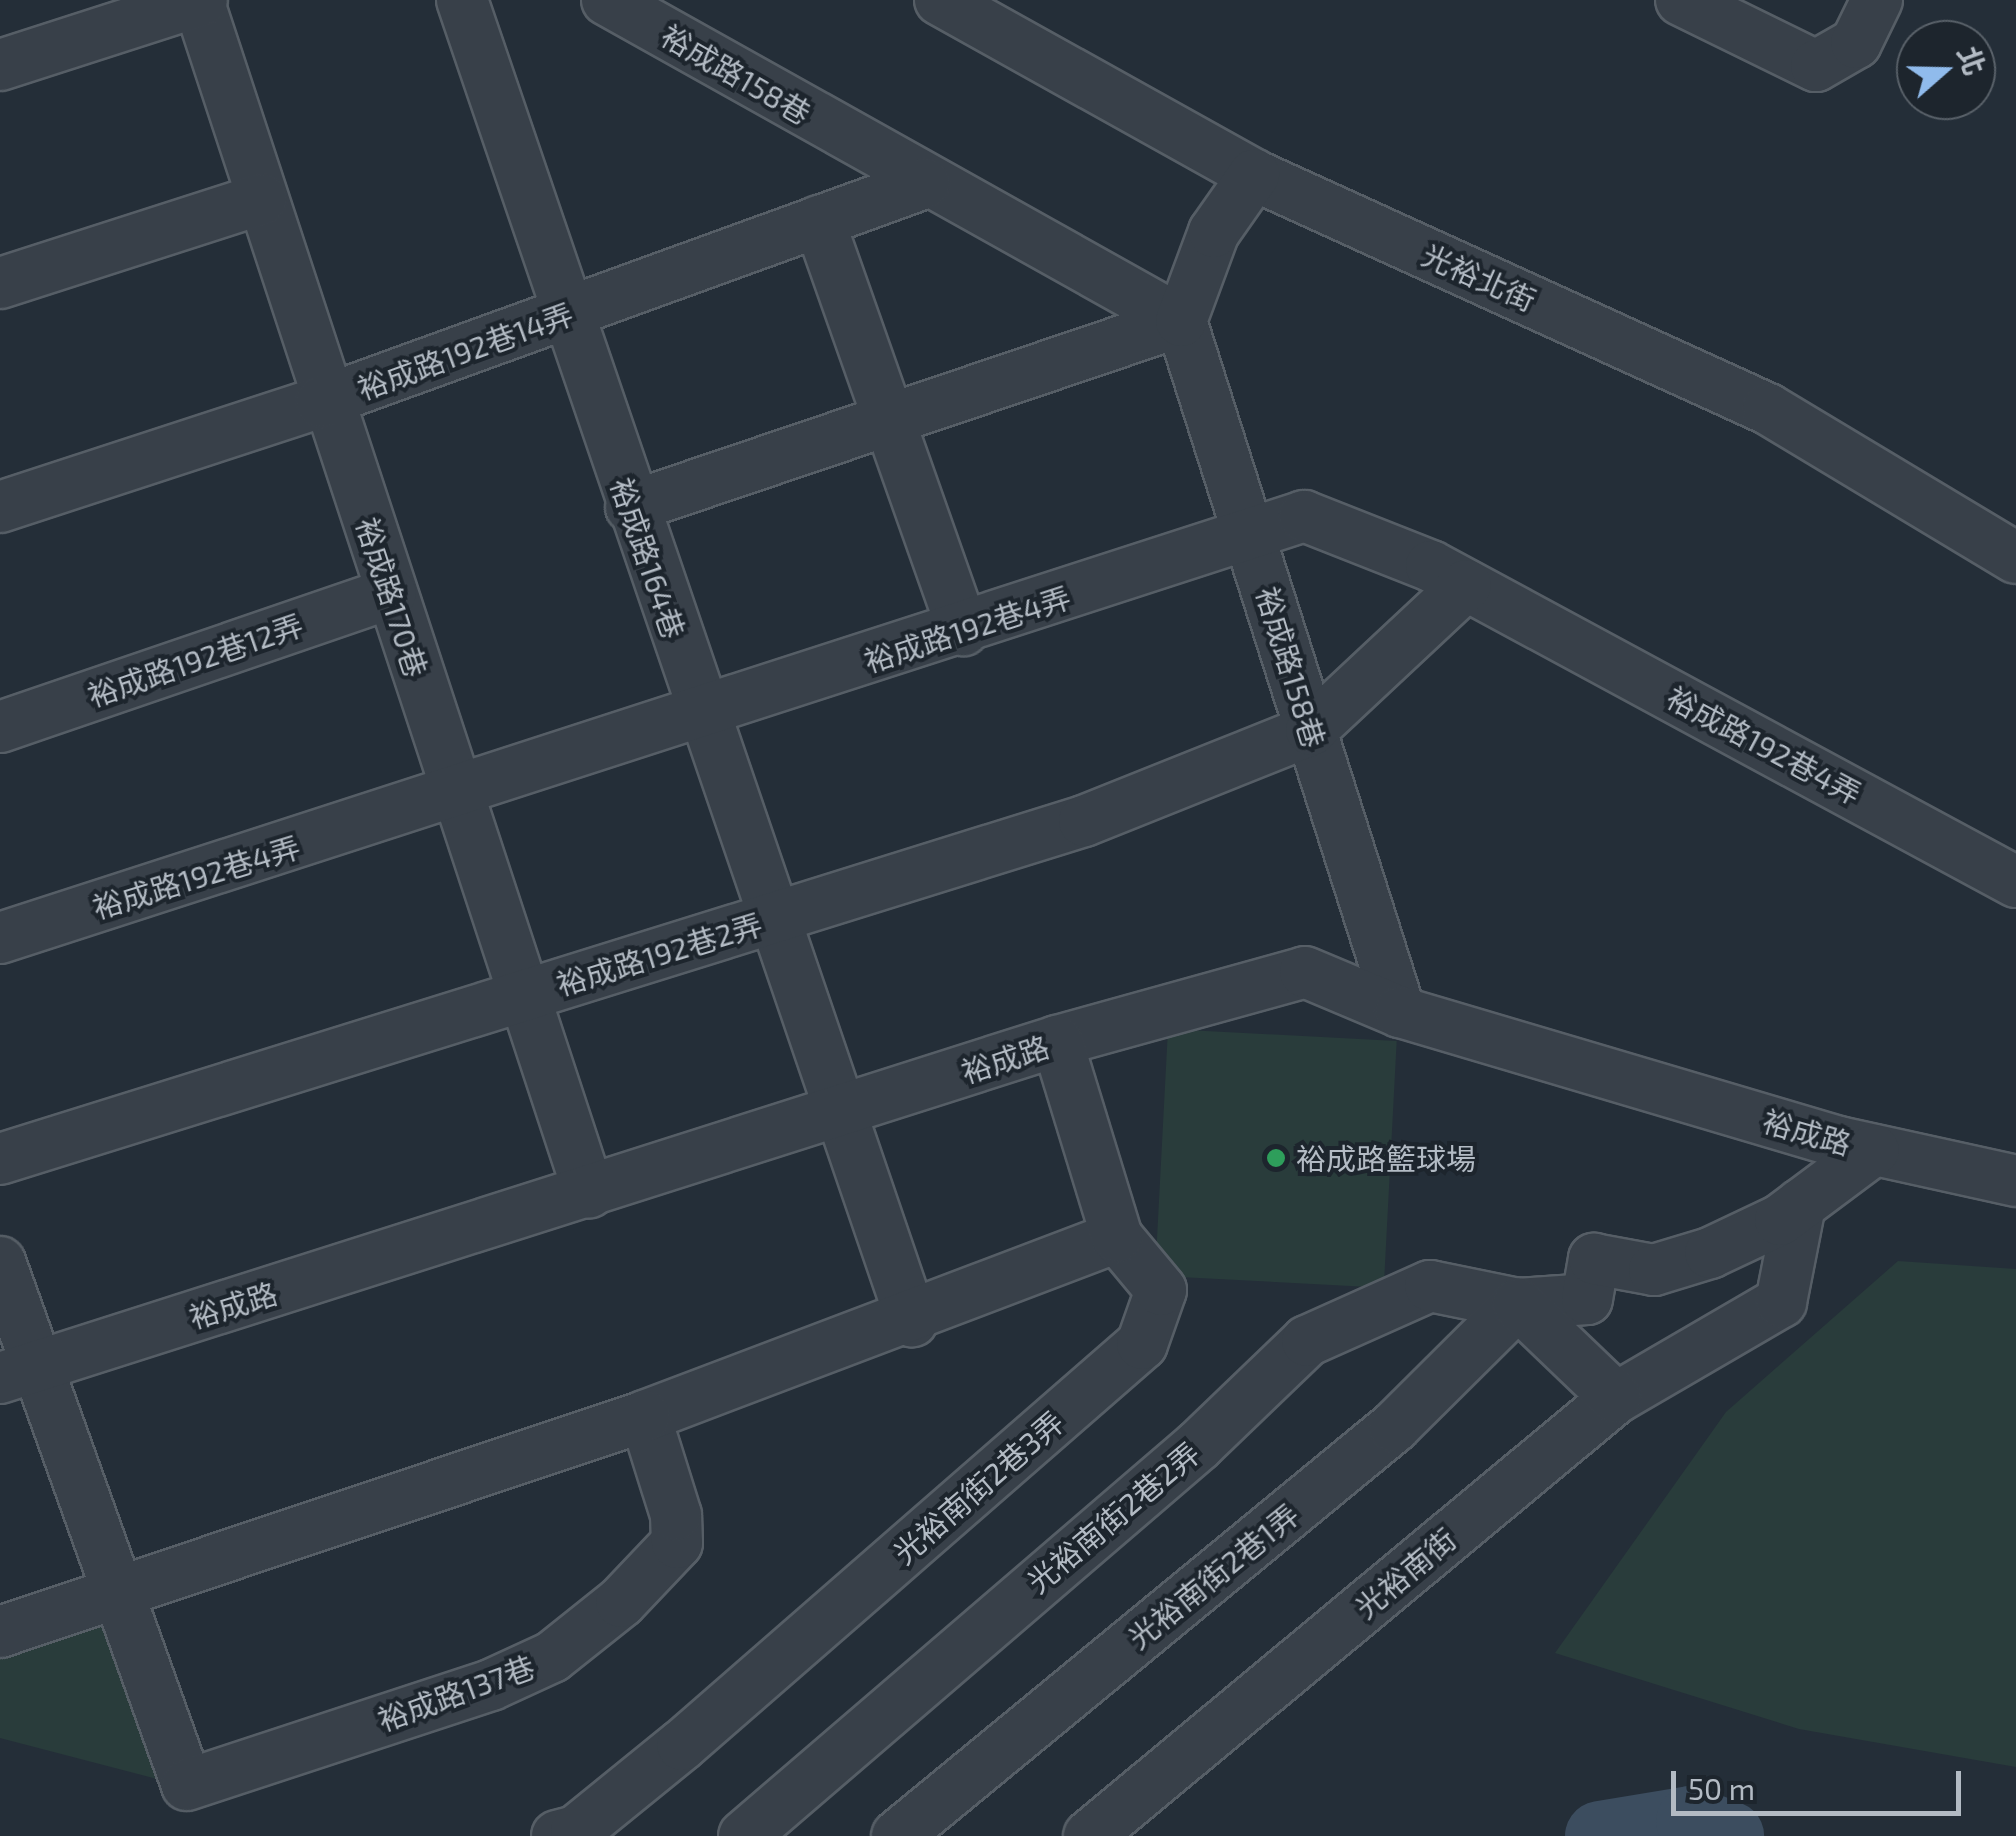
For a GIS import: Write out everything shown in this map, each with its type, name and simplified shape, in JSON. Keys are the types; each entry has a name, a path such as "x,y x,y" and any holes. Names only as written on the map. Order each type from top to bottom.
{"street":[{"name":"裕成路164巷","path":"462,0 836,1116 912,1321"},
{"name":"裕成路158巷","path":"607,0 926,183 1181,321 1400,1012"},
{"name":"光裕北街","path":"940,0 1254,174 1768,409 2016,558"},
{"path":"1681,0 1816,66 1856,43 1877,0"},
{"path":"0,65 200,1"},
{"name":"裕成路170巷","path":"200,1 456,796 589,1193"},
{"path":"631,507 1181,321 1214,232 1254,174"},
{"name":"裕成路192巷14弄","path":"0,507 328,400 926,183"},
{"path":"0,283 262,199"},
{"path":"820,221 963,630"},
{"name":"裕成路192巷4弄","path":"0,938 456,796 1250,538 1304,516 1466,585 2016,882"},
{"path":"1311,730 1466,585"},
{"name":"裕成路192巷12弄","path":"0,727 391,593"},
{"name":"裕成路192巷2弄","path":"0,1159 1084,821 1311,730"},
{"name":"裕成路","path":"18,1372 836,1116 1057,1041 1304,972 1400,1012 1874,1150 2016,1181"},
{"name":"光裕南街2巷3弄","path":"557,1836 576,1830 682,1745 1142,1344 1161,1290 1117,1237 1057,1041"},
{"path":"1800,1205 1874,1150"},
{"name":"光裕南街2巷2弄","path":"744,1836 1199,1445 1307,1341 1430,1286 1518,1304 1588,1298 1594,1258 1654,1270 1710,1253 1800,1205"},
{"name":"光裕南街","path":"1090,1836 1616,1398 1782,1302 1800,1205"},
{"path":"0,1632 120,1596 645,1416 912,1321 1117,1237"},
{"path":"0,1262 18,1372 120,1596"},
{"path":"1518,1304 1616,1398"},
{"name":"光裕南街2巷1弄","path":"897,1836 1394,1427 1518,1304"},
{"name":"裕成路137巷","path":"120,1596 186,1785 491,1685 552,1657 594,1624 677,1543 676,1515 645,1416"}],"green space":[{"name":"裕成路籃球場","path":"1168,1029 1397,1041 1384,1288 1155,1276"},
{"path":"1898,1261 2016,1269 2016,1767 1799,1729 1555,1653 1726,1412"},
{"path":"103,1620 161,1780 0,1738 0,1651"}],"waterway":[{"path":"1600,1836 1691,1821 1729,1836"}],"place":[{"name":"裕成路籃球場","path":"1276,1158"}]}
